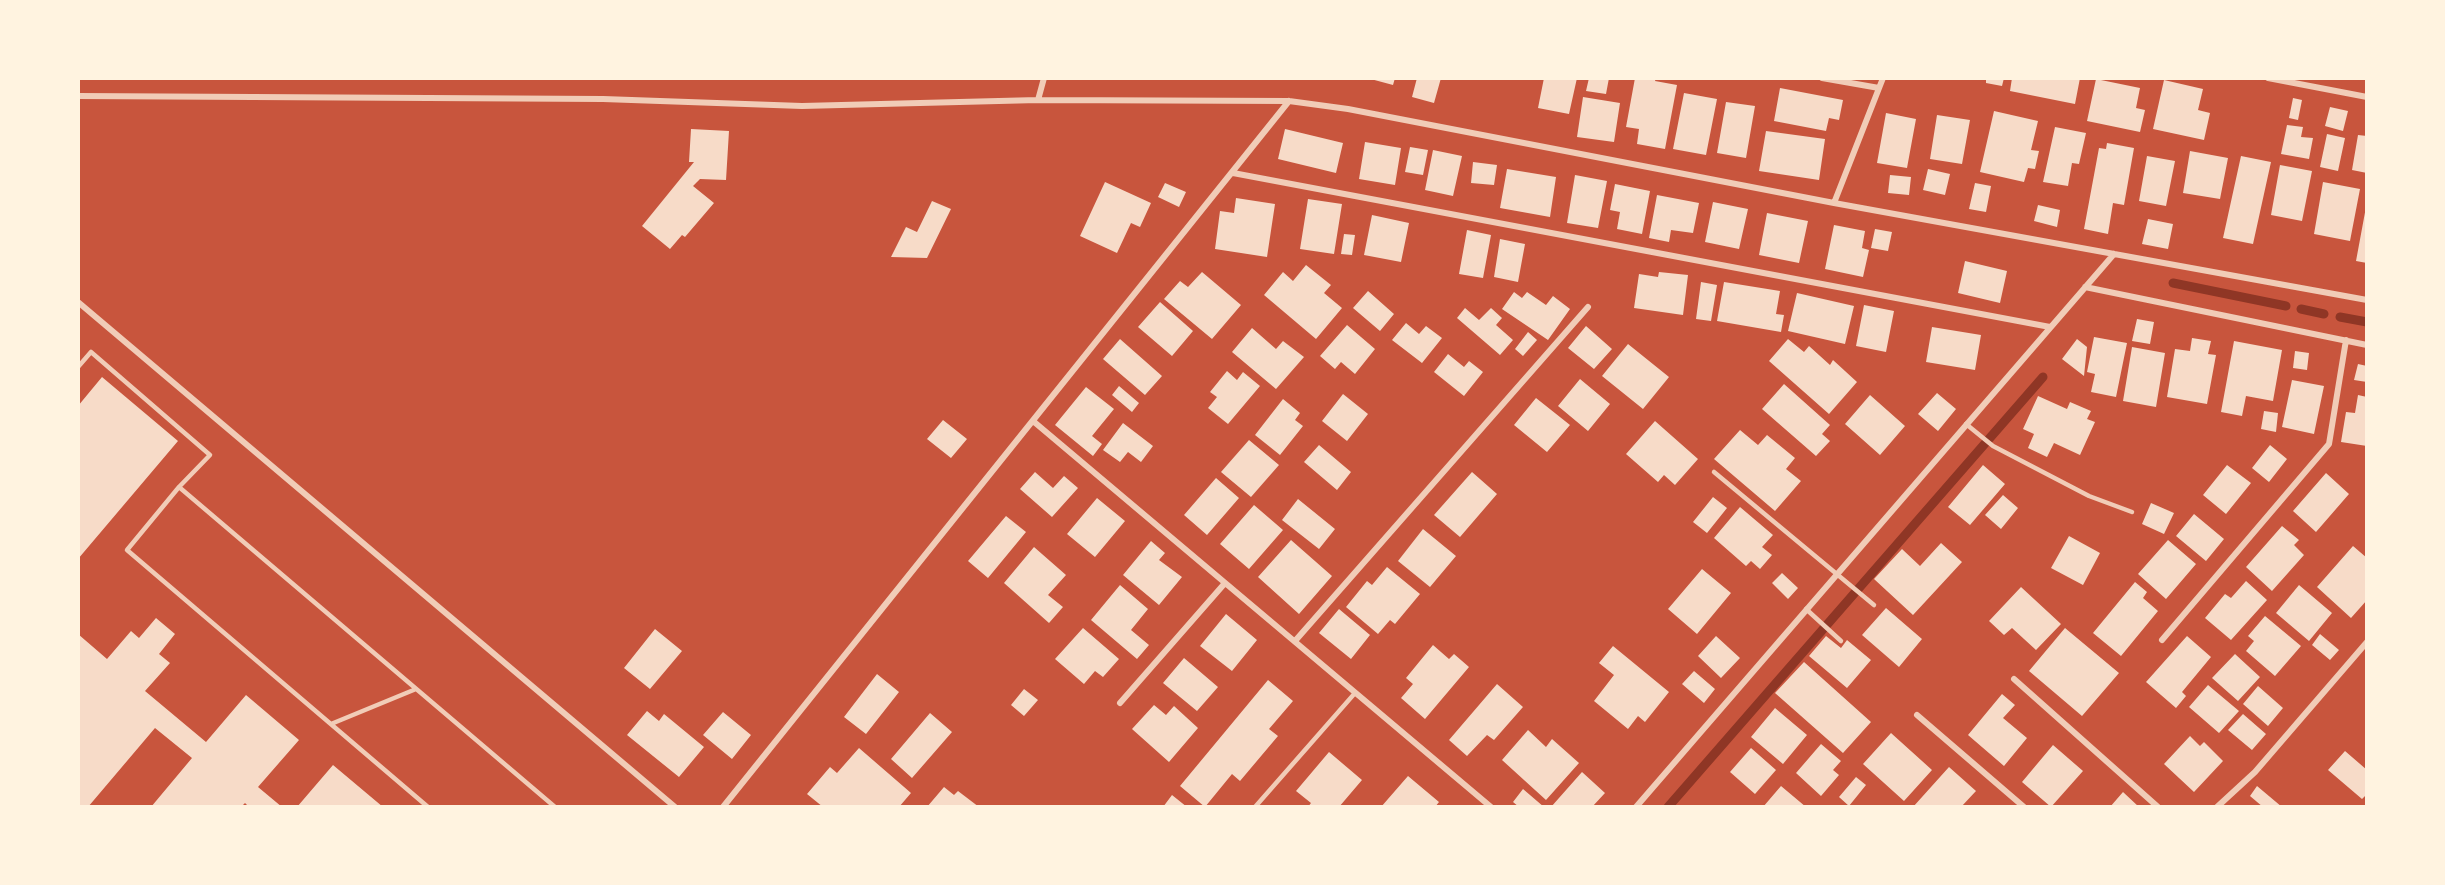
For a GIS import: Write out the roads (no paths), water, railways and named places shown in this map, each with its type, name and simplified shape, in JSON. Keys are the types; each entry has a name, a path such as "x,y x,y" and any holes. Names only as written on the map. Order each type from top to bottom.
{"street":[{"path":"1038,100 1044,78"},
{"path":"1822,78 1879,88"},
{"path":"1834,204 1883,78"},
{"path":"2268,78 2367,97"},
{"path":"78,96 603,99 802,106 1038,100 1289,101 1348,109 1834,204 2367,300"},
{"path":"723,807 1289,101"},
{"path":"1233,173 2050,327"},
{"path":"1636,807 2114,254"},
{"path":"2085,287 2367,345"},
{"path":"78,302 675,807"},
{"path":"1294,641 1588,307"},
{"path":"2162,640 2329,444 2346,340"},
{"path":"1034,421 1491,807"},
{"path":"1120,703 1225,583"},
{"path":"2217,807 2255,772 2367,642"},
{"path":"2014,679 2158,807"},
{"path":"1917,715 2024,807"}],"lane":[{"path":"78,367 91,352 210,455 127,549 428,807"},
{"path":"1966,424 1993,446 2089,496 2132,512"},
{"path":"1713,472 1874,605"},
{"path":"179,488 555,807"},
{"path":"1806,609 1842,641"},
{"path":"331,724 416,689"},
{"path":"1255,807 1355,693"}],"waterway":[{"path":"2173,283 2286,306"},
{"path":"2301,309 2324,314"},
{"path":"2340,317 2367,322"},
{"path":"1668,807 2043,377"}]}
